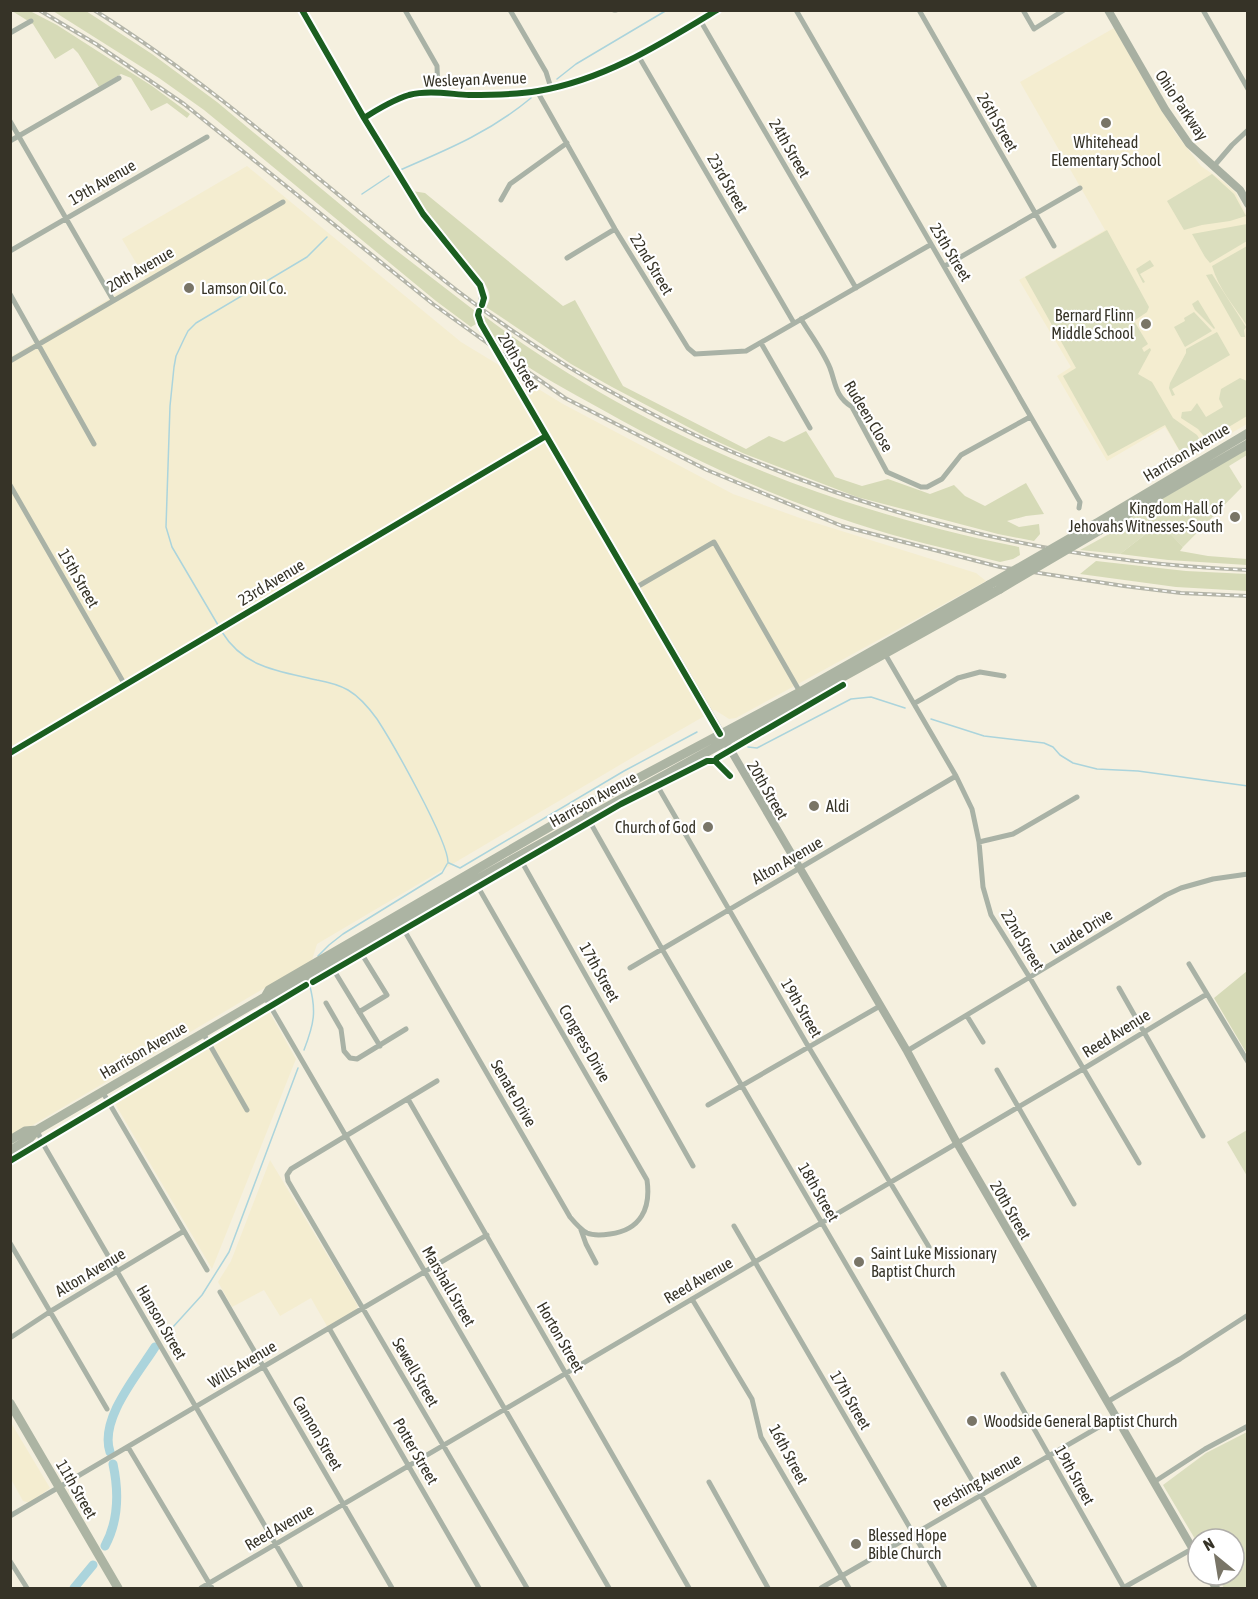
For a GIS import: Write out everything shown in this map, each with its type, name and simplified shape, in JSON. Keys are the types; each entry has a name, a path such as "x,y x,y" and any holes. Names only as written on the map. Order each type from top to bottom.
{"main road":[{"name":"Harrison Avenue","path":"265,997 274,998 473,877 518,855 585,813 725,743 1000,589 1248,433"},
{"name":"Harrison Avenue","path":"10,1151 30,1138 37,1130 265,997 269,990 473,877 720,734 1248,444"},
{"name":"Harrison Avenue","path":"10,1140 25,1131 37,1130"},
{"name":"11th Street","path":"10,1403 118,1588"}],"street":[{"name":"20th Street","path":"302,10 423,214 480,285 484,298 478,320 907,1052 957,1143 1186,1538"},
{"path":"405,10 437,66 438,93"},
{"path":"510,10 546,72 551,88"},
{"name":"Wesleyan Avenue","path":"364,118 384,105 410,95 438,93 507,95 551,88 601,73 639,57 717,10"},
{"name":"25th Street","path":"796,10 1080,502 1078,508"},
{"name":"26th Street","path":"919,10 1054,246"},
{"path":"1023,10 1034,29 1064,10"},
{"name":"Ohio Parkway","path":"1108,10 1165,109 1190,144 1240,190 1248,204"},
{"path":"1203,10 1248,89"},
{"name":"24th Street","path":"700,20 856,288"},
{"path":"10,33 31,21"},
{"name":"23rd Street","path":"639,57 794,322"},
{"path":"10,141 119,78"},
{"name":"22nd Street","path":"537,91 615,229 688,348 695,354 746,351 930,244"},
{"path":"10,121 113,300"},
{"path":"1214,166 1248,130"},
{"name":"19th Avenue","path":"10,251 207,137"},
{"path":"501,200 510,184 567,143"},
{"path":"945,266 1080,188"},
{"name":"20th Avenue","path":"10,361 283,202"},
{"path":"567,258 615,229"},
{"path":"10,294 94,444"},
{"name":"Rudeen Close","path":"801,319 830,369 831,380 844,402 852,407 887,472 921,487 927,487 942,479 961,455 1030,417"},
{"path":"761,343 810,428"},
{"name":"23rd Avenue","path":"10,753 546,436"},
{"name":"15th Street","path":"10,485 125,685"},
{"path":"635,588 714,542 800,692"},
{"name":"22nd Street","path":"885,654 956,776 972,809 979,842 983,887 992,915 1004,939 1030,978 1139,1164"},
{"path":"915,703 958,678 980,672 1004,676"},
{"name":"Alton Avenue","path":"630,968 956,776"},
{"name":"19th Street","path":"654,780 808,1046 929,1247"},
{"path":"979,842 1013,834 1077,796"},
{"name":"18th Street","path":"585,813 1035,1588"},
{"name":"17th Street","path":"518,855 693,1166"},
{"name":"Laude Drive","path":"907,1052 1151,903 1181,888 1213,879 1248,874"},
{"name":"Congress Drive","path":"473,877 647,1180 649,1194 647,1205 638,1222 630,1228 621,1232 600,1235 587,1233 581,1228"},
{"name":"Senate Drive","path":"400,923 570,1217 581,1228 596,1263"},
{"path":"358,948 387,995 359,1012"},
{"path":"330,964 380,1046"},
{"path":"1189,964 1248,1062"},
{"path":"1119,988 1203,1136"},
{"name":"Reed Avenue","path":"201,1588 211,1586 275,1544 1207,994"},
{"name":"Marshall Street","path":"265,997 609,1588"},
{"path":"326,1003 341,1029 344,1051 350,1058 357,1059 406,1029"},
{"path":"708,1105 880,1006"},
{"path":"967,1016 983,1042"},
{"path":"203,1033 247,1110"},
{"path":"997,1070 1074,1204"},
{"path":"347,1136 437,1081"},
{"path":"102,1091 207,1270"},
{"name":"Horton Street","path":"408,1099 689,1588"},
{"name":"Hanson Street","path":"37,1130 301,1588"},
{"name":"Sewell Street","path":"347,1136 291,1168 287,1175 288,1181 527,1588"},
{"name":"17th Street","path":"734,1226 945,1588"},
{"name":"Alton Avenue","path":"10,1338 184,1232"},
{"name":"Wills Avenue","path":"10,1516 488,1235"},
{"path":"10,1243 107,1409"},
{"name":"Cannon Street","path":"220,1292 392,1588"},
{"name":"16th Street","path":"692,1299 752,1399 761,1437 849,1588"},
{"path":"1107,1402 1248,1315"},
{"name":"Potter Street","path":"329,1329 479,1588"},
{"name":"19th Street","path":"1003,1374 1047,1456 1124,1588"},
{"name":"Pershing Avenue","path":"821,1588 1116,1417"},
{"path":"1154,1482 1205,1449 1248,1426"},
{"path":"128,1447 211,1586"},
{"path":"709,1482 768,1588"},
{"path":"1124,1588 1186,1552"},
{"path":"10,1561 27,1588"}],"shaded area":[{"name":"Bernard Flinn Middle School","path":"1114,28 1174,131 1201,166 1236,193 1247,216 1247,424 1185,460 1165,427 1107,461 1057,376 1071,367 1019,280 1105,230 1020,82"},
{"path":"247,166 461,342 563,404 733,494 800,518 976,573 986,581 736,718 729,719 715,710 317,944 312,960 11,1138 10,357 145,278 122,239"},
{"path":"263,1009 270,1013 296,1059 212,1269 114,1102 115,1096"},
{"path":"270,1160 358,1306 355,1311 328,1328 311,1298 280,1316 264,1290 232,1307 218,1282 231,1261"},
{"path":"10,1421 50,1488 30,1503 23,1501 11,1479"}],"green space":[{"path":"12,11 30,11 57,25 152,86 190,114 187,118 167,103 151,111 131,78 121,74 99,87 73,48 55,59 33,24"},
{"path":"53,11 86,11 152,54 217,102 388,244 475,311 476,324 471,327 436,301 204,110 159,78"},
{"path":"1212,174 1234,194 1246,216 1184,230 1167,201"},
{"path":"412,191 425,193 563,306 575,300 623,386 746,449 769,436 784,442 806,431 835,477 862,486 888,479 930,494 954,485 965,496 985,506 1026,483 1044,514 1007,521 1019,527 1039,524 1040,534 1034,541 998,534 857,497 745,454 705,436 612,387 571,364 486,307 490,295 485,284"},
{"path":"1247,224 1247,241 1210,263 1192,234"},
{"path":"1107,230 1149,307 1147,312 1134,321 1148,344 1142,348 1144,352 1150,348 1151,350 1138,374 1152,382 1173,418 1197,435 1202,443 1186,462 1165,425 1108,456 1063,376 1076,368 1025,277"},
{"path":"1247,246 1247,326 1223,290 1212,266"},
{"path":"1150,260 1154,266 1140,274 1145,282 1143,283 1136,269"},
{"path":"1212,274 1246,327 1245,337 1241,337 1206,275"},
{"path":"1198,300 1214,329 1195,310 1192,304"},
{"path":"1194,312 1212,331 1185,347 1174,327"},
{"path":"483,315 543,357 606,396 738,461 807,488 877,511 948,531 1019,547 1020,555 1000,562 890,534 789,500 725,472 631,426 536,372 497,343"},
{"path":"1217,332 1230,355 1172,389 1175,395 1172,396 1170,383 1186,349"},
{"path":"1240,378 1247,381 1247,416 1207,440 1198,429 1181,418 1182,412 1191,411 1197,403 1206,417 1223,407 1219,399 1221,389"},
{"path":"1247,449 1247,455 1229,466 1242,487 1183,547 1160,523 1120,554 1080,550 1109,534 1107,531"},
{"path":"1160,523 1183,547 1180,551 1247,559 1247,565 1168,560 1120,554"},
{"path":"1096,561 1186,571 1247,574 1247,591 1176,587 1080,574"},
{"path":"1247,971 1247,1054 1214,998"},
{"path":"1247,1130 1247,1176 1227,1142"},
{"path":"1247,1432 1247,1588 1223,1587 1246,1587 1246,1527 1188,1527 1163,1485 1206,1453"}],"waterway":[{"path":"557,79 576,64 667,10"},
{"path":"400,170 484,130 531,98"},
{"path":"362,194 389,176"},
{"path":"218,625 172,547 166,527 170,406 176,356 188,331 196,323 307,257 327,237"},
{"path":"222,632 231,644 252,661 276,670 337,685 345,688 364,703 377,719 418,792 439,835 448,863"},
{"path":"748,747 757,748 851,699 871,697 905,708"},
{"path":"931,719 984,736 1044,743 1053,747 1060,755 1073,763 1097,769 1138,771 1248,786"},
{"path":"449,863 460,868 624,771 697,732"},
{"path":"318,956 343,934 442,873 447,864"},
{"path":"304,1050 313,1017 309,983"},
{"path":"163,1338 202,1295 229,1252 298,1068"},
{"path":"110,1452 108,1439 115,1411 130,1383 155,1347"},
{"path":"105,1546 113,1526 116,1506 113,1464"},
{"path":"74,1588 93,1565"}],"railway":[{"path":"39,10 96,44 184,104 433,304 565,398 707,470 842,526 1000,567 1181,593 1248,596"},
{"path":"94,10 189,75 235,110 459,292 546,353 637,406 733,452 832,491 934,522 1038,546 1143,562 1248,570"}],"cycle path":[{"path":"302,10 423,214 480,285 484,298 482,305"},
{"path":"364,118 391,102 416,94 504,95 562,86 609,70 717,10"},
{"path":"479,311 481,324 720,734"},
{"path":"10,753 546,436"},
{"path":"730,776 715,761 717,758 843,685"},
{"path":"313,982 621,804 707,761 715,761"},
{"path":"10,1161 306,985"}],"place":[{"name":"Whitehead Elementary School","path":"1106,123"},
{"name":"Lamson Oil Co.","path":"189,288"},
{"name":"Bernard Flinn Middle School","path":"1146,324"},
{"name":"Kingdom Hall of Jehovahs Witnesses-South","path":"1235,517"},
{"name":"Aldi","path":"814,806"},
{"name":"Church of God","path":"708,827"},
{"name":"Saint Luke Missionary Baptist Church","path":"859,1262"},
{"name":"Woodside General Baptist Church","path":"972,1421"},
{"name":"Blessed Hope Bible Church","path":"856,1544"}]}
